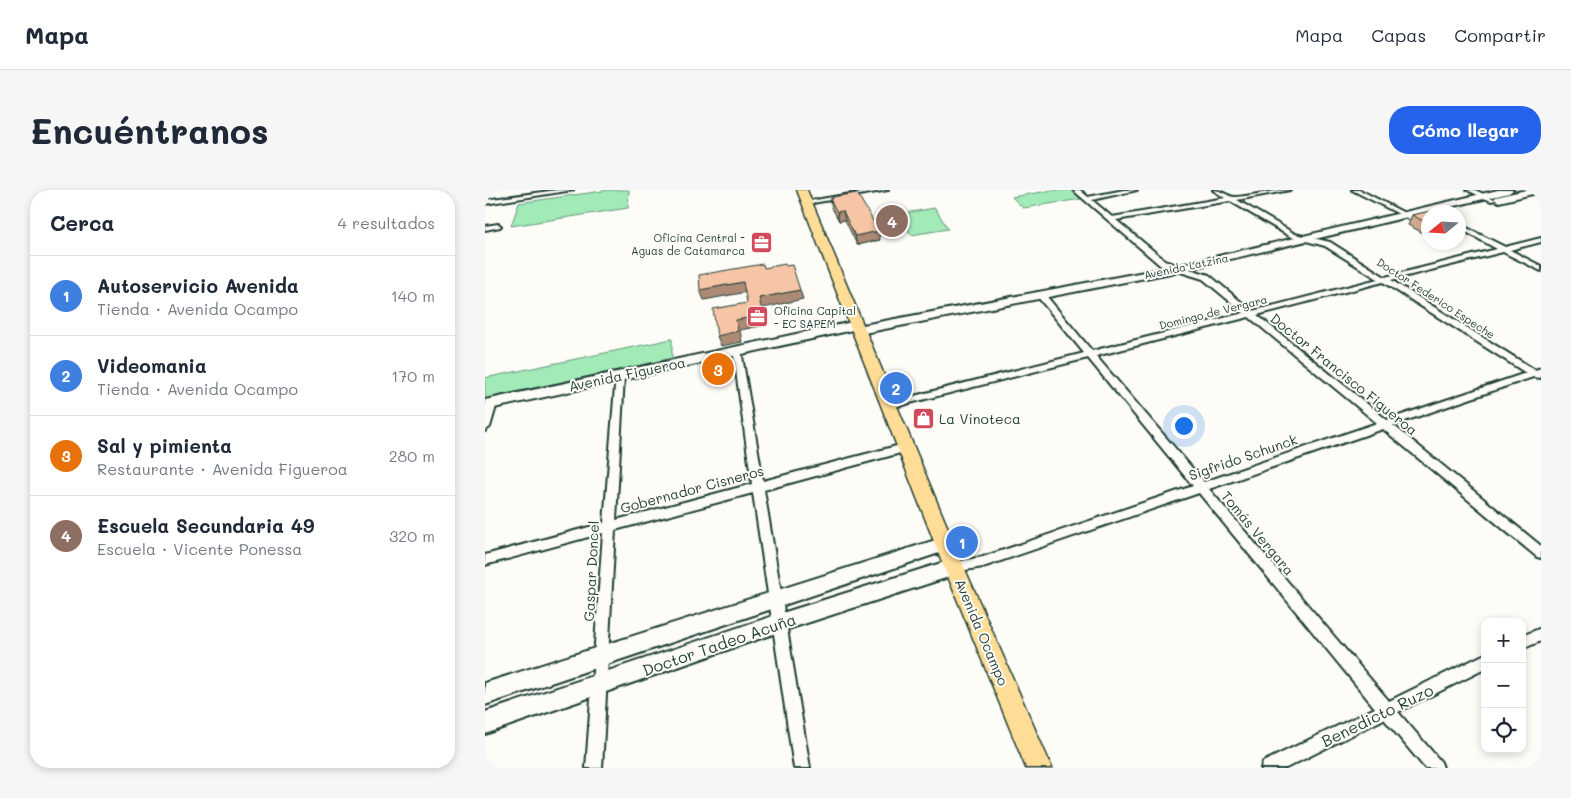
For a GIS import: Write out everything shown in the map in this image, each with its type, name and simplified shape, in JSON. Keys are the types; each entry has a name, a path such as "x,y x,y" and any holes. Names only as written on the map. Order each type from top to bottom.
{"main road":[{"name":"Avenida Ocampo","path":"802,190 908,448 945,544 1039,768"}],"street":[{"path":"485,202 570,190"},
{"path":"807,202 885,190"},
{"name":"Doctor Francisco Figueroa","path":"1076,190 1164,264 1176,269 1197,272 1206,277 1541,553"},
{"path":"1087,199 1134,190"},
{"name":"Doctor Federico Espeche","path":"1217,190 1293,236 1327,244 1385,279 1394,287 1539,374"},
{"path":"1111,220 1287,190"},
{"path":"1357,191 1367,190"},
{"path":"1471,190 1488,198"},
{"name":"Avenida Latzina","path":"1464,205 1509,190"},
{"path":"1357,191 1408,217"},
{"name":"Avenida Latzina","path":"1043,298 1488,198 1537,192"},
{"name":"Avenida Latzina","path":"860,332 1197,272 1408,217 1421,216"},
{"path":"485,228 498,226"},
{"path":"1466,230 1541,269"},
{"name":"Domingo de Vergara","path":"890,405 1541,240"},
{"name":"Tomás Vergara","path":"1043,298 1435,768"},
{"name":"Avenida Figueroa","path":"487,405 737,350 860,332"},
{"path":"737,350 803,768"},
{"name":"Sigfrido Schunck","path":"955,567 983,562 1200,487 1539,374"},
{"name":"Gaspar Doncel","path":"594,768 619,376"},
{"path":"485,427 487,405"},
{"name":"Gobernador Cisneros","path":"485,560 908,448"},
{"name":"Doctor Tadeo Acuña","path":"485,694 945,544"},
{"name":"Doctor Tadeo Acuña","path":"485,723 779,623 955,567"},
{"path":"1526,641 1541,634"},
{"name":"Benedicto Ruzo","path":"1269,768 1481,663"}],"green space":[{"path":"609,190 629,190 628,208 511,226 519,203"},
{"path":"1053,190 1071,190 1081,199 1023,208 1012,197"},
{"path":"935,208 948,229 911,235 899,214"},
{"path":"672,339 672,358 485,399 485,378"}],"building":[{"path":"857,193 879,231 855,236 843,211 837,212 830,199 832,197"},
{"path":"1421,213 1421,220 1412,215"},
{"path":"763,264 764,268 785,264 786,266 792,265 800,290 759,298 763,315 736,320 738,331 717,336 713,309 747,303 743,282 700,290 699,275"}],"place":[{"name":"Escuela Secundaria 49","path":"892,221"},
{"name":"Oficina Central - Aguas de Catamarca","path":"761,243"},
{"name":"Oficina Capital - EC SAPEM","path":"758,316"},
{"name":"Sal y pimienta","path":"718,369"},
{"name":"Videomania","path":"896,388"},
{"name":"La Vinoteca","path":"923,418"},
{"name":"Autoservicio Avenida","path":"962,542"}]}
